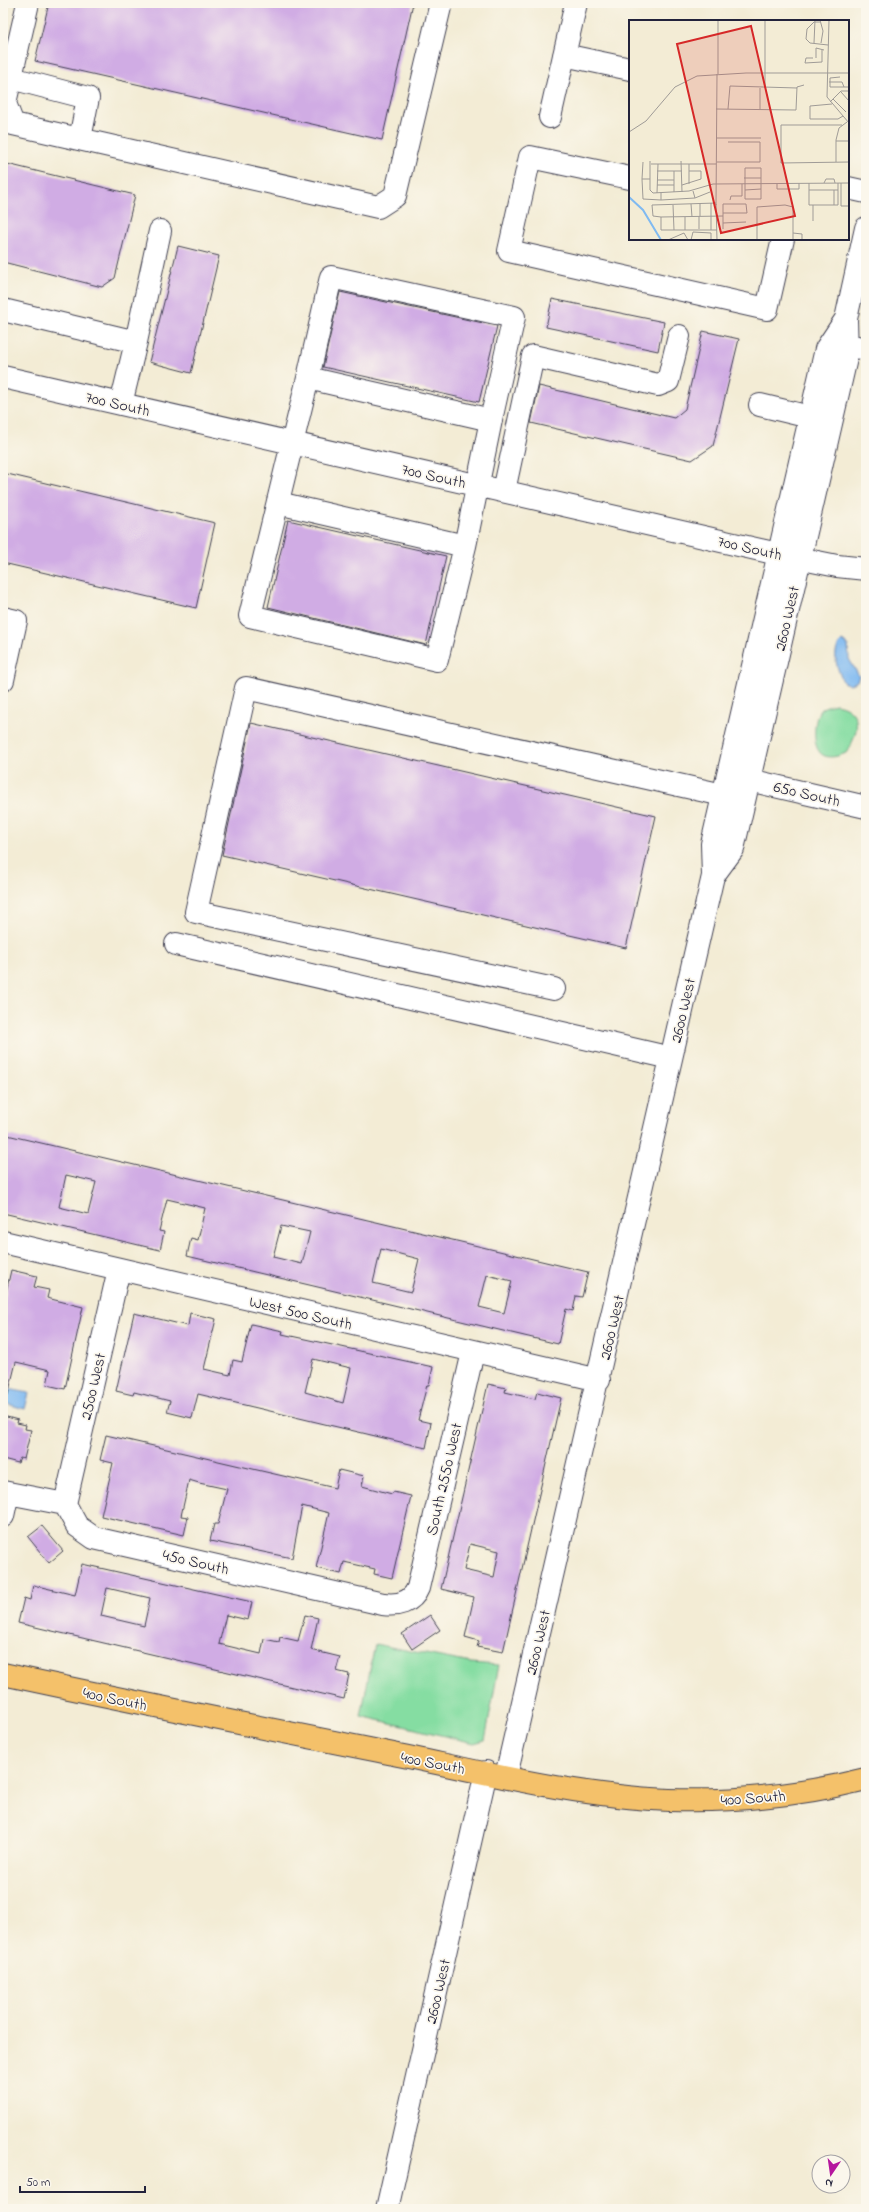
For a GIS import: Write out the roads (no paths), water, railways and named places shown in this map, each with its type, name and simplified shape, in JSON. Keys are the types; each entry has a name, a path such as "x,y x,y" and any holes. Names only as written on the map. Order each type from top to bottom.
{"main road":[{"name":"400 South","path":"3,1674 181,1712 496,1774 612,1795 669,1800 726,1800 792,1794 866,1779"}],"street":[{"path":"28,3 5,103 13,124 378,207 395,196 441,3"},
{"path":"550,117 576,3"},
{"path":"564,55 629,69"},
{"path":"11,78 88,98 80,139"},
{"path":"629,178 530,156 509,250 767,309 782,240"},
{"path":"849,188 866,192"},
{"path":"846,319 866,228"},
{"path":"121,404 160,231"},
{"path":"331,277 514,317 491,420 476,485 465,546 437,660 250,616 293,443 331,277"},
{"path":"3,310 136,342"},
{"name":"2600 West","path":"387,2209 496,1774 599,1380 713,876 712,844 826,349 846,319"},
{"name":"2600 West","path":"713,876 732,849 800,558 854,349 846,319"},
{"path":"504,491 533,356 658,385 668,381 679,336"},
{"name":"700 South","path":"3,377 778,554 838,566 866,568"},
{"path":"308,378 491,420"},
{"path":"760,405 810,417"},
{"path":"278,503 465,546"},
{"path":"3,618 16,621 3,680"},
{"path":"554,989 196,912 246,688 723,795"},
{"name":"650 South","path":"748,780 866,807"},
{"path":"176,944 671,1058"},
{"name":"West 500 South","path":"3,1242 472,1352 599,1380"},
{"name":"2500 West","path":"65,1504 119,1269"},
{"name":"South 2550 West","path":"406,1602 418,1588 472,1352"},
{"path":"3,1516 6,1492 65,1504"},
{"name":"450 South","path":"65,1504 77,1526 94,1538 383,1604 394,1605 406,1602"}],"water":[{"path":"842,641 848,645 849,659 859,676 857,681 850,685 843,682 836,661 836,650"},
{"path":"3,1388 29,1393 25,1409 3,1403"}]}
